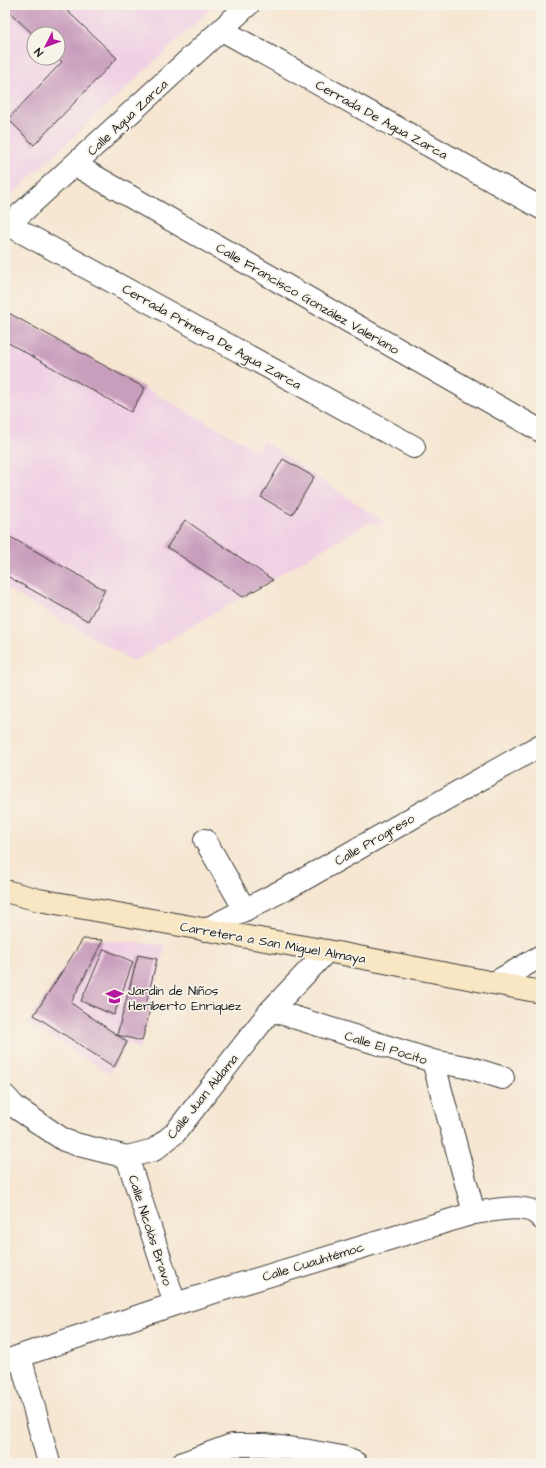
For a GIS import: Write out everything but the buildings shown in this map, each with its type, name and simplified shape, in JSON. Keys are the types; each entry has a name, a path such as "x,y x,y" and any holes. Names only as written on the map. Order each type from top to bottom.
{"street":[{"name":"Calle Agua Zarca","path":"7,226 248,5"},
{"name":"Cerrada De Agua Zarca","path":"222,30 541,208"},
{"name":"Calle Francisco González Valeriano","path":"75,165 541,430"},
{"name":"Cerrada Primera De Agua Zarca","path":"7,226 414,447"},
{"name":"Calle Progreso","path":"205,930 299,882 541,744"},
{"path":"205,840 244,910"},
{"name":"Carretera a San Miguel Almaya","path":"5,891 39,900 327,951 541,992"},
{"name":"Calle Juan Aldama","path":"5,1096 15,1107 64,1140 75,1144 127,1157 154,1150 174,1133 271,1010 327,951"},
{"path":"494,982 541,956"},
{"name":"Calle El Pocito","path":"271,1010 433,1061 471,1068 503,1078"},
{"path":"433,1061 474,1213"},
{"name":"Calle Nicolás Bravo","path":"127,1157 175,1304"},
{"name":"Calle Cuauhtémoc","path":"12,1359 175,1304 474,1213 516,1208 526,1209 539,1215 541,1218"},
{"path":"12,1359 48,1463"},
{"path":"183,1463 232,1445 264,1446 309,1451 342,1457 356,1463"}],"shaded area":[{"path":"5,5 215,5 5,201"},
{"path":"5,311 257,450 263,441 387,524 366,524 133,661 5,588"},
{"path":"83,939 166,945 139,1051 127,1042 110,1074 28,1023"}],"place":[{"name":"Jardín de Niños Heriberto Enriquez","path":"115,997"}]}
